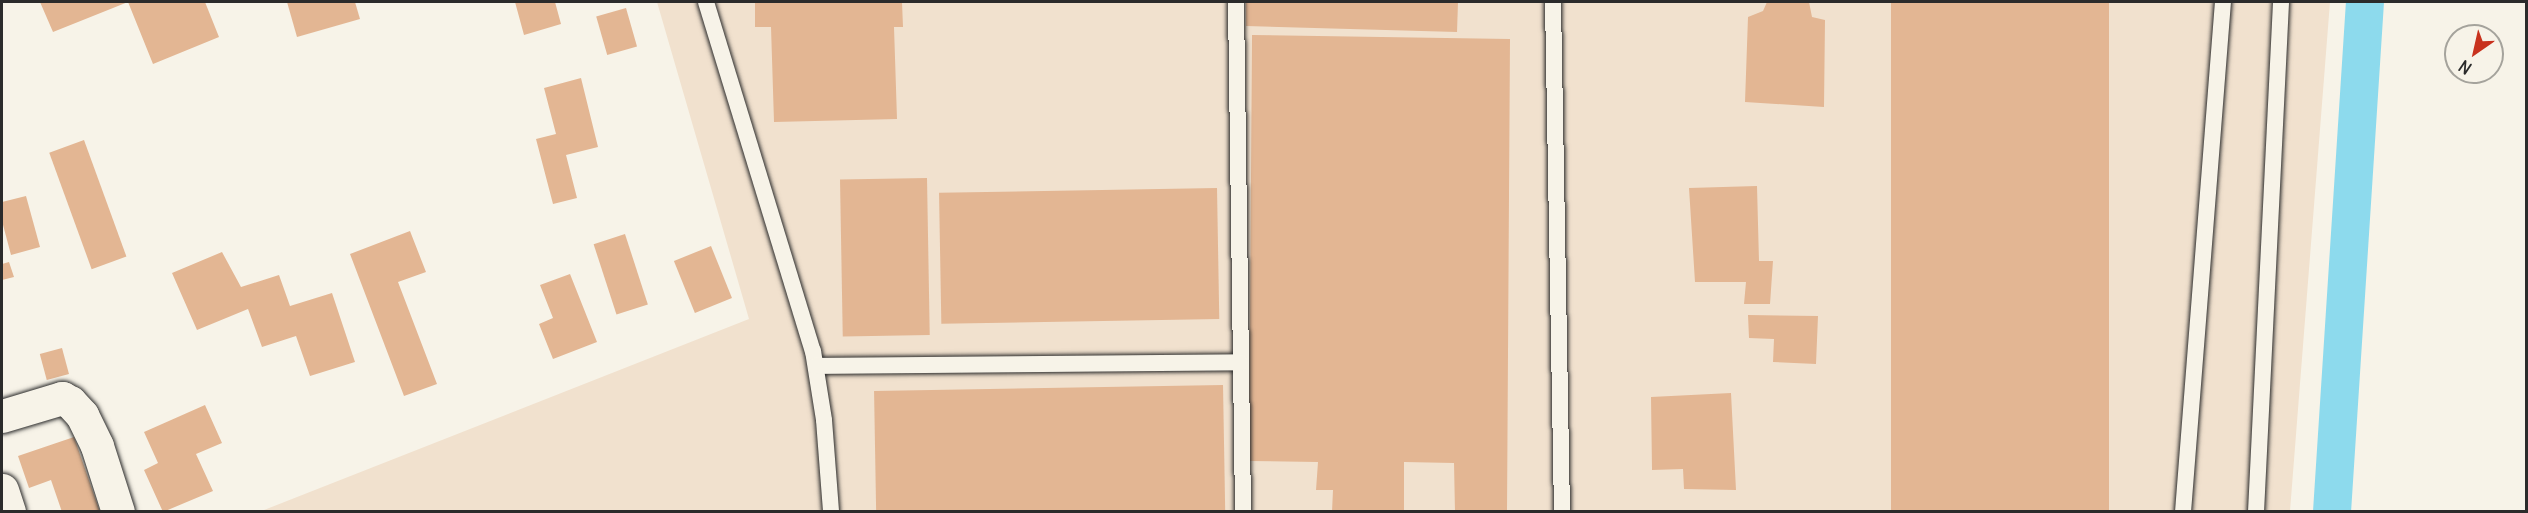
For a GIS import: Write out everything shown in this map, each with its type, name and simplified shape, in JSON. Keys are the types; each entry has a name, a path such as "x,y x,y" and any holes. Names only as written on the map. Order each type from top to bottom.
{"street":[{"path":"2,416 62,398 70,402 82,416 97,446 118,512"},
{"path":"2,490 9,512"}],"lane":[{"path":"706,2 816,366 831,512"},
{"path":"1236,2 1243,512"},
{"path":"1553,2 1562,512"},
{"path":"2183,512 2223,2"},
{"path":"2256,512 2281,2"},
{"path":"816,366 1240,362"}],"shaded area":[{"path":"657,2 2330,2 2290,511 259,512 749,319"}],"building":[{"path":"40,2 128,2 53,32"},
{"path":"128,2 205,2 219,37 153,64"},
{"path":"287,2 355,2 360,19 297,37"},
{"path":"515,2 555,2 561,24 524,35"},
{"path":"755,2 902,2 903,27 894,27 897,119 774,122 771,27 755,27"},
{"path":"1246,2 1458,2 1457,32 1246,26"},
{"path":"1767,2 1809,2 1812,17 1825,20 1824,107 1745,102 1748,17 1763,11"},
{"path":"1891,2 2109,2 2109,512 1891,512"},
{"path":"626,8 637,46 607,55 596,17"},
{"path":"1252,35 1510,39 1507,512 1455,512 1454,463 1404,462 1404,512 1332,512 1333,490 1316,490 1318,462 1249,461"},
{"path":"581,78 598,147 566,155 577,198 553,204 536,139 556,134 544,88"},
{"path":"84,140 126,257 92,269 49,153"},
{"path":"927,178 930,335 843,336 840,180"},
{"path":"1757,186 1759,261 1773,261 1770,304 1744,304 1746,282 1695,282 1689,188"},
{"path":"1217,188 1219,319 941,324 939,193"},
{"path":"26,196 40,247 11,255 2,221 2,202"},
{"path":"410,231 426,272 398,282 437,384 404,396 350,254"},
{"path":"625,234 648,304 616,315 594,244"},
{"path":"711,246 732,298 695,313 674,261"},
{"path":"222,252 241,287 279,275 290,306 332,293 355,362 310,376 296,336 262,347 248,309 197,330 172,273"},
{"path":"9,262 14,277 2,280 2,264"},
{"path":"570,274 597,342 553,359 539,324 553,318 540,285"},
{"path":"1748,315 1818,316 1816,364 1773,362 1774,339 1749,338"},
{"path":"62,348 69,374 47,380 40,354"},
{"path":"1223,385 1225,512 876,512 874,391"},
{"path":"1731,393 1736,490 1684,489 1683,469 1652,470 1651,397"},
{"path":"205,405 222,443 196,454 213,491 163,512 144,470 158,463 144,432"},
{"path":"74,437 100,512 62,512 51,480 29,488 18,456"}],"waterway":[{"path":"2332,512 2365,2"}]}
